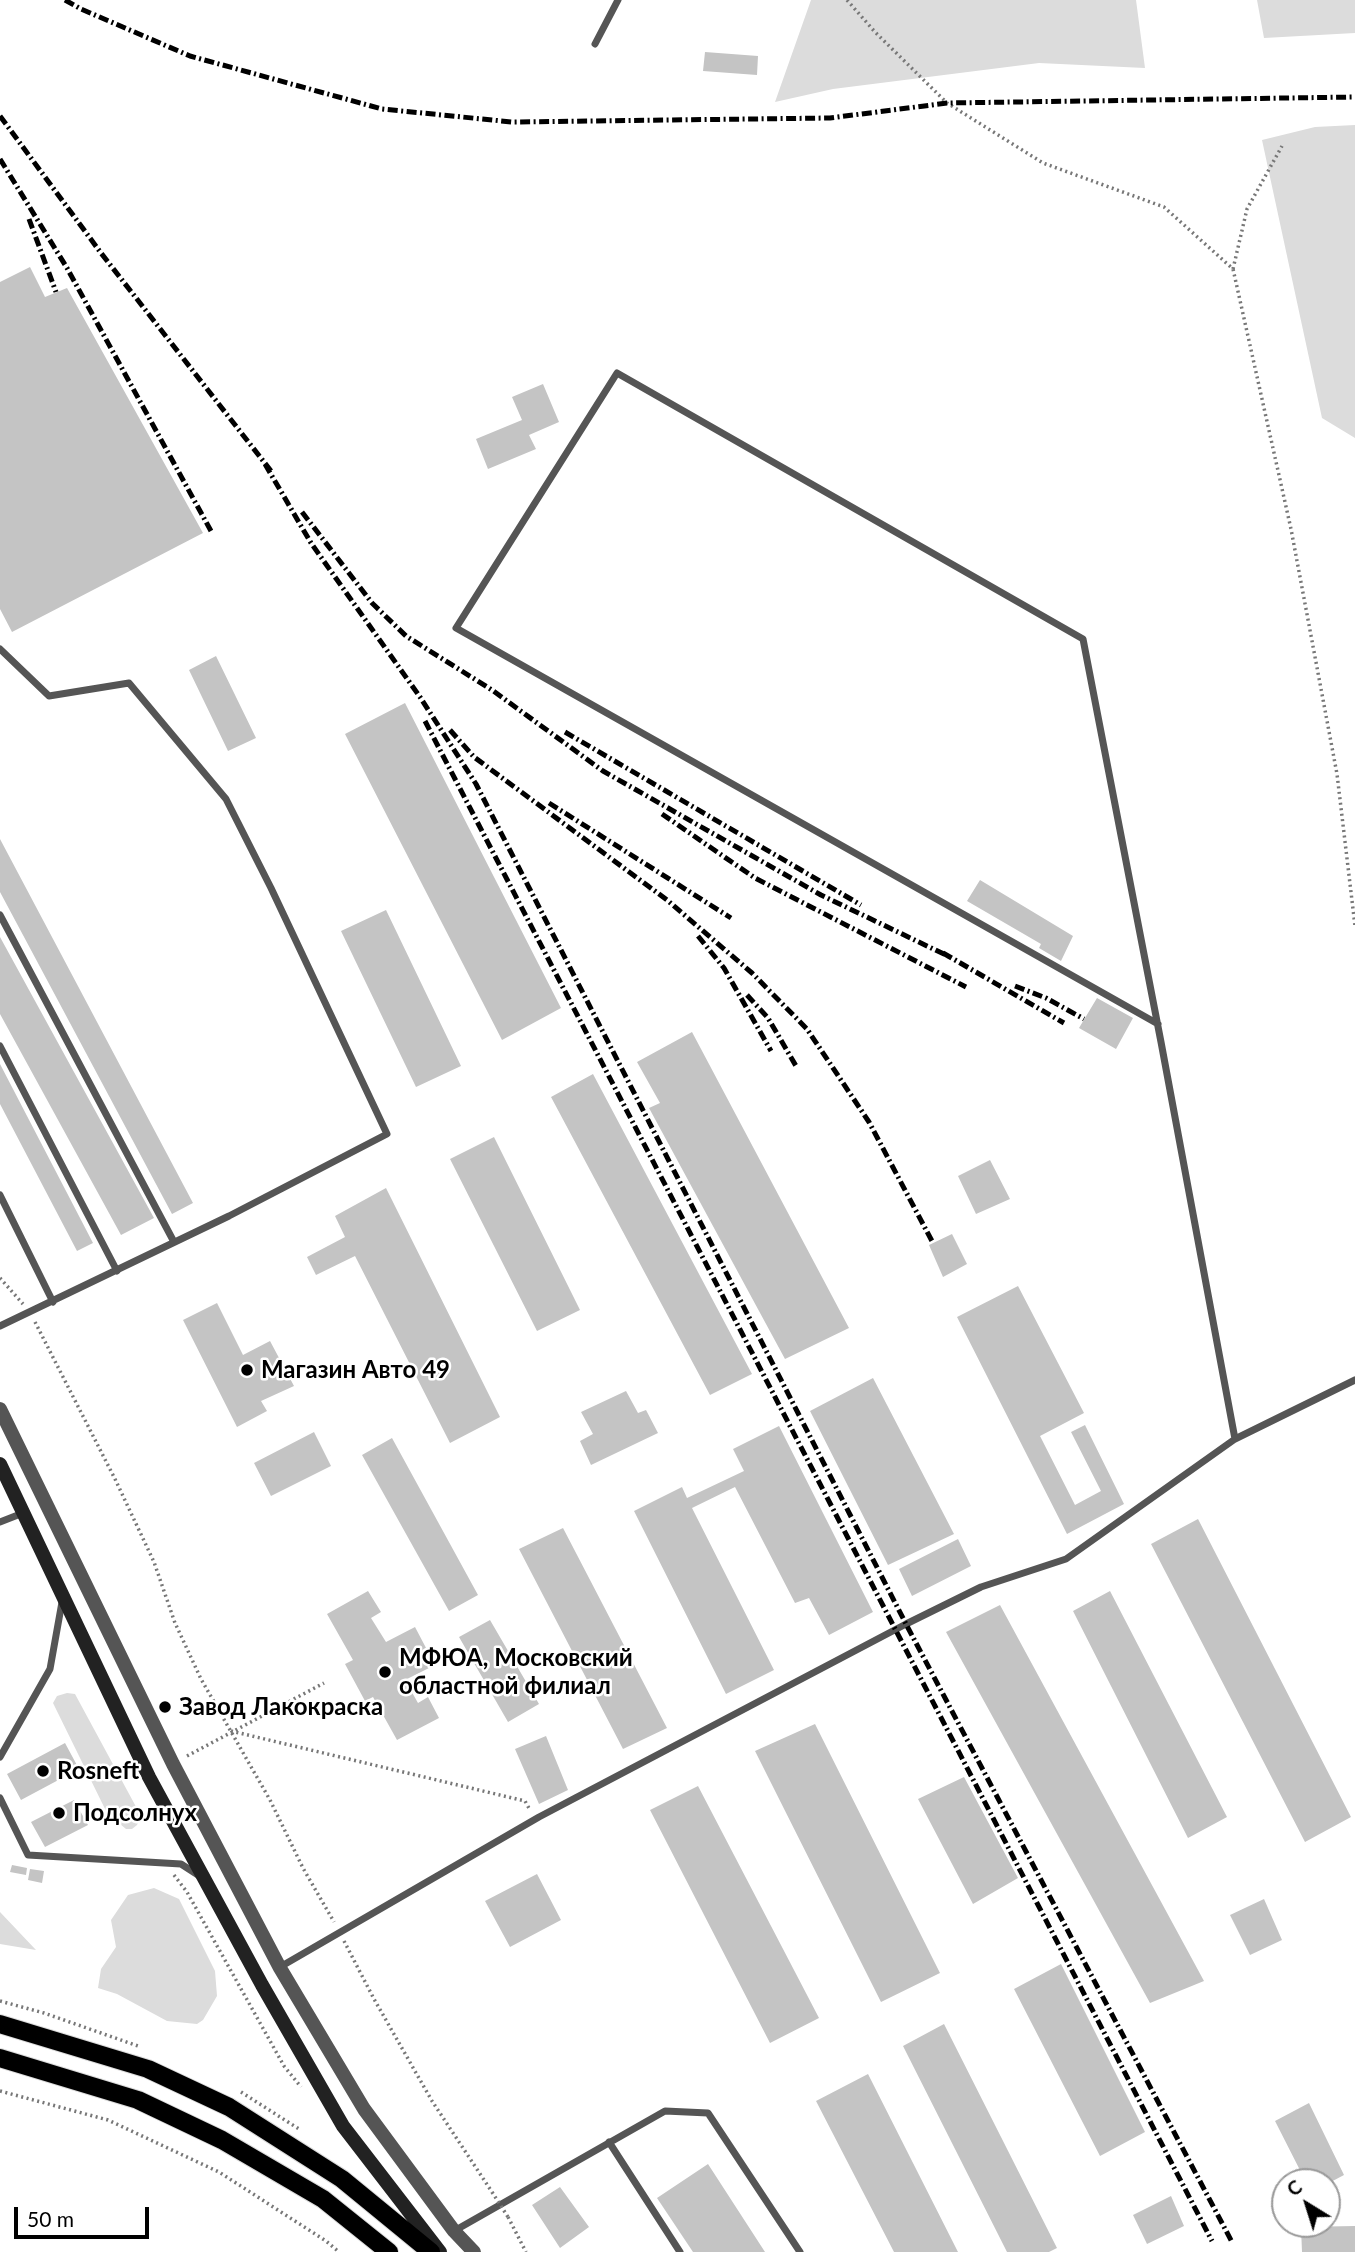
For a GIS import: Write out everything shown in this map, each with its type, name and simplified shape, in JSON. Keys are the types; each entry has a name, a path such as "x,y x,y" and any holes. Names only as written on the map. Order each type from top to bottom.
{"main road":[{"path":"0,1464 149,1777 204,1879 343,2126 440,2252"},
{"path":"0,2024 148,2069 229,2107 342,2179 431,2252"},
{"path":"0,2058 138,2100 222,2140 323,2199 389,2252"}],"street":[{"path":"0,1409 173,1764 279,1968 364,2109 454,2231 474,2252"}],"lane":[{"path":"595,44 618,0"},
{"path":"1158,1024 456,628 617,373 1083,639 1158,1024 1234,1439"},
{"path":"0,649 49,696 129,683 226,799 387,1134 117,1271 0,1326"},
{"path":"0,915 174,1242"},
{"path":"0,1046 117,1271"},
{"path":"0,1195 52,1302"},
{"path":"279,1968 535,1819 906,1623 981,1587 1066,1559 1234,1439 1355,1380"},
{"path":"0,1522 23,1513"},
{"path":"0,1757 50,1669 63,1597"},
{"path":"0,1798 28,1855 181,1864 204,1879"},
{"path":"454,2231 665,2110 708,2113 800,2252"},
{"path":"609,2142 680,2252"}],"path":[{"path":"848,0 875,32 947,103 1043,163 1164,207 1233,269"},
{"path":"1282,146 1247,209 1233,269 1291,529 1337,774 1355,926"},
{"path":"0,1278 30,1312 155,1562 175,1623 201,1679 270,1801 303,1868 432,2101 508,2217 526,2252"},
{"path":"173,1764 324,1683"},
{"path":"231,1731 525,1801 535,1819"},
{"path":"0,2091 108,2120 219,2172 339,2252"}],"shaded area":[{"path":"811,0 1136,0 1145,68 1039,63 833,89 775,102"},
{"path":"1257,0 1355,0 1355,33 1264,38"},
{"path":"1355,125 1355,438 1322,418 1262,140 1315,127"},
{"path":"75,1694 141,1816 132,1829 126,1829 107,1813 53,1703 57,1696"},
{"path":"154,1888 179,1899 215,1971 217,1996 203,2020 197,2024 167,2021 117,1994 98,1988 101,1969 116,1947 111,1920 128,1895"},
{"path":"0,1912 36,1950 0,1944"}],"building":[{"path":"705,52 758,56 757,75 703,71"},
{"path":"30,267 45,297 67,288 203,533 12,632 0,609 0,282"},
{"path":"543,384 559,422 529,435 536,449 488,469 476,439 522,420 512,397"},
{"path":"216,656 256,738 228,751 189,670"},
{"path":"405,703 561,1008 502,1040 345,734"},
{"path":"0,839 193,1203 172,1214 0,892"},
{"path":"980,880 1073,936 1061,961 1039,948 1041,944 967,901"},
{"path":"386,910 461,1066 416,1087 341,931"},
{"path":"0,937 154,1218 121,1235 0,1014"},
{"path":"1097,998 1133,1018 1116,1049 1079,1028"},
{"path":"692,1032 849,1328 785,1359 649,1108 660,1103 637,1062"},
{"path":"0,1064 93,1243 77,1251 0,1104"},
{"path":"593,1074 752,1374 710,1395 551,1097"},
{"path":"494,1137 580,1310 537,1331 450,1159"},
{"path":"990,1160 1010,1199 976,1214 958,1176"},
{"path":"386,1188 500,1417 450,1443 355,1256 316,1275 307,1257 345,1237 335,1216"},
{"path":"952,1234 967,1264 943,1277 929,1245"},
{"path":"1018,1286 1084,1413 1040,1436 1075,1505 1101,1491 1071,1432 1085,1425 1124,1504 1067,1534 957,1317"},
{"name":"Магазин Авто 49","path":"217,1303 243,1355 270,1341 294,1386 261,1401 267,1411 237,1427 183,1320"},
{"path":"873,1378 954,1534 888,1565 810,1411"},
{"path":"626,1391 638,1413 646,1410 658,1433 591,1465 580,1441 593,1434 581,1412"},
{"path":"779,1426 873,1612 829,1635 809,1598 795,1603 735,1487 692,1508 774,1670 726,1694 634,1511 682,1487 687,1498 744,1471 733,1449"},
{"path":"314,1432 331,1466 271,1496 254,1463"},
{"path":"392,1438 478,1595 449,1611 362,1455"},
{"path":"1198,1519 1351,1817 1305,1842 1151,1544"},
{"path":"563,1528 667,1728 623,1749 519,1549"},
{"path":"958,1539 971,1566 912,1596 899,1569"},
{"name":"МФЮА, Московский областной филиал","path":"368,1591 381,1612 371,1618 386,1642 415,1627 435,1665 405,1680 418,1703 428,1697 439,1718 397,1740 373,1697 365,1701 345,1664 353,1660 327,1614"},
{"path":"1110,1591 1227,1817 1188,1838 1073,1611"},
{"path":"1000,1605 1204,1981 1150,2003 946,1632"},
{"path":"490,1620 539,1704 508,1722 459,1637"},
{"path":"815,1724 940,1973 881,2002 755,1751"},
{"path":"546,1736 568,1790 539,1804 515,1749"},
{"name":"Rosneft","path":"65,1743 79,1769 21,1800 7,1774"},
{"path":"964,1777 1018,1878 973,1904 918,1799"},
{"path":"698,1786 819,2018 770,2043 650,1810"},
{"path":"74,1800 88,1825 45,1847 31,1822"},
{"path":"12,1865 27,1868 26,1875 10,1872"},
{"path":"30,1869 44,1871 42,1883 28,1880"},
{"path":"537,1874 561,1920 510,1947 485,1901"},
{"path":"1264,1899 1282,1940 1250,1955 1230,1915"},
{"path":"1061,1964 1145,2132 1100,2156 1014,1989"},
{"path":"944,2024 1057,2248 1049,2252 1007,2252 903,2046"},
{"path":"868,2074 958,2252 894,2252 816,2101"},
{"path":"1309,2103 1341,2168 1299,2168 1275,2121"},
{"path":"708,2164 765,2252 693,2252 657,2198"},
{"path":"560,2187 589,2227 560,2248 532,2205"},
{"path":"1171,2196 1184,2226 1147,2244 1133,2215"},
{"path":"1341,2226 1355,2226 1355,2252 1302,2252 1301,2238 1341,2238"}],"railway":[{"path":"65,0 190,56 382,109 512,122 830,118 947,103 1355,97"},
{"path":"0,116 101,253 271,471"},
{"path":"0,159 67,268 211,531"},
{"path":"29,219 56,292"},
{"path":"265,464 311,543 420,697 476,784 906,1624 1232,2242"},
{"path":"302,512 372,603 406,636 492,690 603,771 821,895 950,957"},
{"path":"425,721 1212,2241"},
{"path":"450,730 474,757 667,900 752,973 807,1029 869,1122 933,1243"},
{"path":"565,732 861,905"},
{"path":"549,803 731,918"},
{"path":"662,814 755,878 966,987"},
{"path":"698,936 724,968 771,1051"},
{"path":"943,953 1064,1023"},
{"path":"1015,986 1046,998 1084,1019"},
{"path":"747,995 768,1018 796,1066"}],"place":[{"name":"Магазин Авто 49","path":"247,1370"},
{"name":"МФЮА, Московский областной филиал","path":"385,1672"},
{"name":"Завод Лакокраска","path":"165,1707"},
{"name":"Rosneft","path":"43,1771"},
{"name":"Подсолнух","path":"59,1813"}]}
